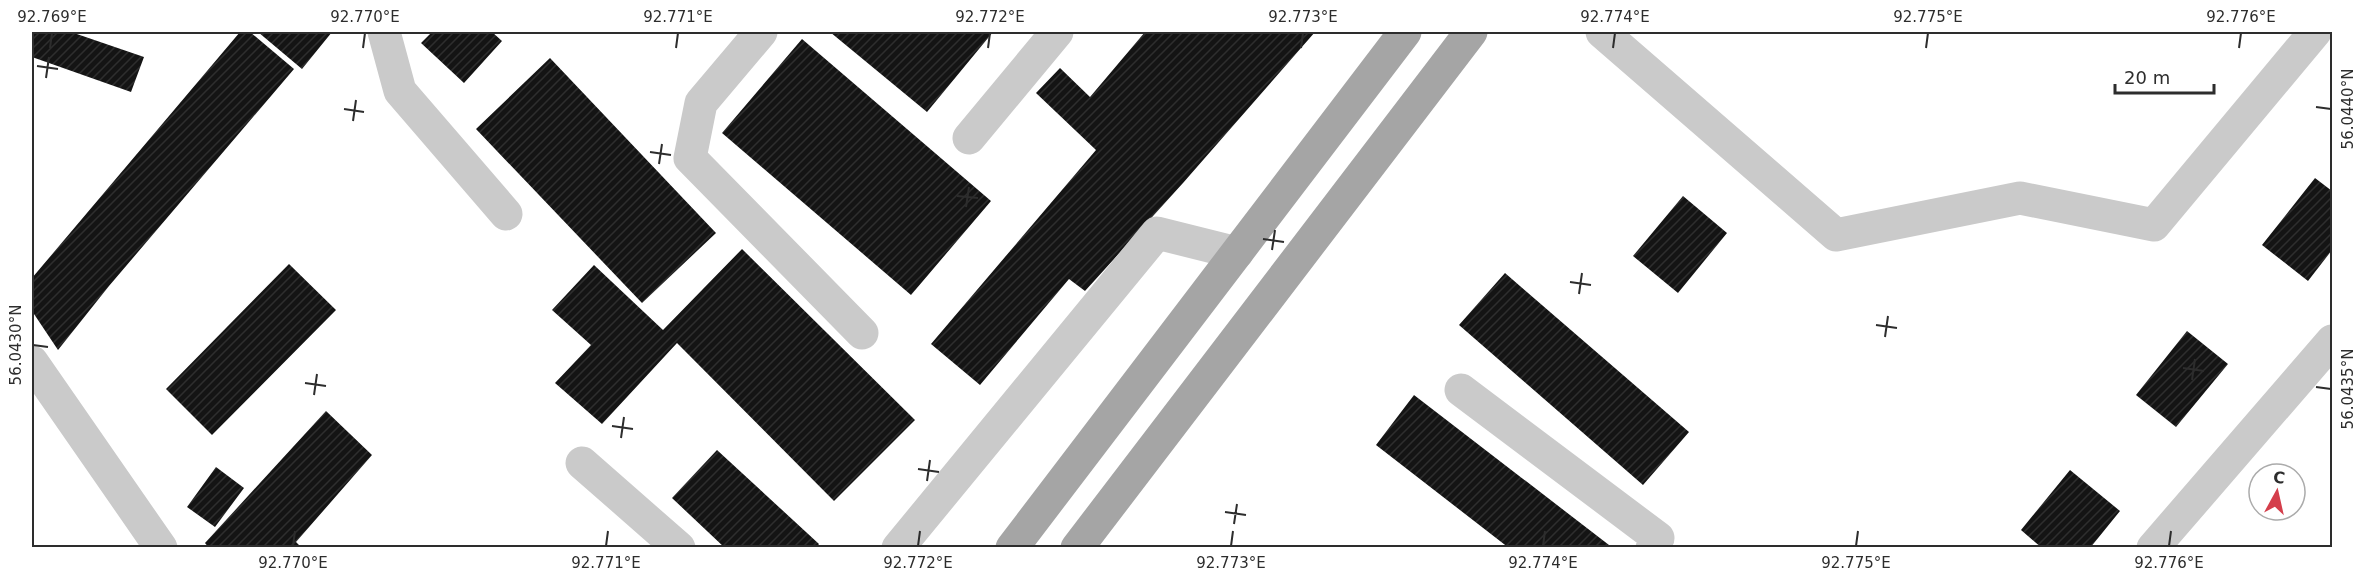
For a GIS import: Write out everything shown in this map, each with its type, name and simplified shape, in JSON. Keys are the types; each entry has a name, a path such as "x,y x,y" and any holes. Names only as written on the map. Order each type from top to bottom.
{"main road":[{"path":"1012,548 1405,32"},
{"path":"1077,548 1471,32"}],"lane":[{"path":"384,32 400,91 506,214"},
{"path":"761,32 701,103 690,158 862,333"},
{"path":"969,138 1057,32"},
{"path":"1602,32 1836,235 2020,198 2154,225 2315,32"},
{"path":"898,548 1158,233 1237,253"},
{"path":"2152,548 2332,341"},
{"path":"32,362 161,548"},
{"path":"1461,390 1658,538 1652,548"},
{"path":"582,463 679,548"}],"building":[{"path":"32,32 71,32 144,57 131,92 32,57"},
{"path":"240,32 250,32 294,69 109,286 58,350 32,311 32,278"},
{"path":"258,32 332,32 302,69"},
{"path":"432,32 492,32 502,41 464,83 421,43"},
{"path":"830,32 993,32 927,112"},
{"path":"1145,32 1315,32 1085,291 1069,279 980,385 931,344 1096,150 1036,93 1060,68 1090,97"},
{"path":"802,39 991,201 911,295 722,133"},
{"path":"550,58 716,233 642,303 476,129"},
{"path":"2315,178 2332,191 2332,250 2308,281 2262,245"},
{"path":"1683,196 1727,233 1678,293 1633,256"},
{"path":"742,249 915,420 834,501 677,343 602,424 555,383 591,345 552,310 594,265 663,330"},
{"path":"289,264 336,310 212,435 166,389"},
{"path":"1505,273 1689,432 1643,485 1459,325"},
{"path":"2187,331 2228,364 2176,427 2136,395"},
{"path":"1414,395 1609,545 1608,548 1509,548 1376,445"},
{"path":"326,411 372,455 296,542 302,548 209,548 205,543"},
{"path":"717,450 819,544 816,548 725,548 672,498"},
{"path":"216,467 244,488 215,527 187,507"},
{"path":"2070,470 2120,511 2090,548 2042,548 2021,530"}]}
